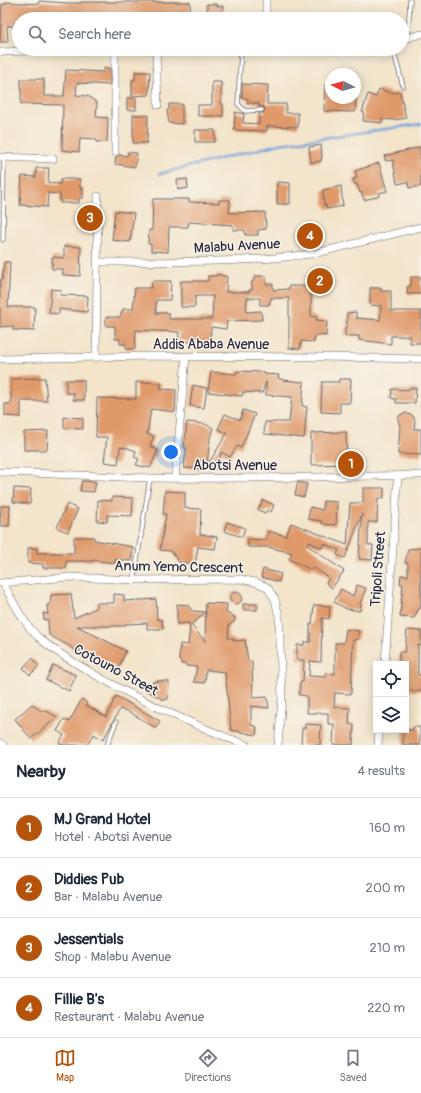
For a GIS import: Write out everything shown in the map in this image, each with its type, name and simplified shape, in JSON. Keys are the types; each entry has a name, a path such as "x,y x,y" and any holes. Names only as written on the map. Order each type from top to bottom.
{"street":[{"path":"266,0 266,12"},
{"path":"409,38 421,34"},
{"path":"0,52 12,52"},
{"path":"114,56 114,152"},
{"path":"156,56 158,104"},
{"path":"2,157 53,159"},
{"path":"96,358 98,196"},
{"name":"Malabu Avenue","path":"98,262 238,260 300,256 421,227"},
{"path":"175,478 186,357"},
{"name":"Addis Ababa Avenue","path":"0,359 186,357 421,359"},
{"name":"Abotsi Avenue","path":"0,472 150,478 328,478 421,475"},
{"name":"Tripoli Street","path":"385,661 398,475"},
{"name":"Anum Yemo Crescent","path":"1,583 70,577 134,580 240,579 255,582 267,587 276,599 279,617 282,698 278,745"},
{"name":"Cotouno Street","path":"1,583 20,615 37,636 58,654 140,699 208,730 246,745"},
{"path":"378,745 379,733"}],"lane":[{"path":"408,12 410,0"},
{"path":"241,56 238,104 245,111 262,110"},
{"path":"395,56 403,86"},
{"path":"2,157 3,240"},
{"path":"134,580 150,478"},
{"path":"107,745 116,722"}],"building":[{"path":"39,1 66,3 190,2 190,12 12,12 12,26 7,26 8,42 0,42 2,4 6,4 6,2 39,4"},
{"path":"207,4 217,4 217,6 223,6 223,12 207,12"},
{"path":"104,68 110,68 110,85 77,83 76,95 88,96 97,103 96,117 108,118 107,142 96,142 96,139 80,138 79,152 62,150 63,105 21,104 21,79 44,79 44,96 64,96 66,70 104,72"},
{"path":"135,72 150,72 149,95 132,96 132,80 135,80"},
{"path":"212,82 221,82 221,104 223,104 223,116 198,116 198,105 212,105"},
{"path":"242,84 268,85 267,104 286,104 286,113 298,113 298,127 267,126 267,131 234,130 235,112 244,114 243,123 259,124 259,113 263,113 265,110 264,107 259,107 259,103 248,103 248,99 242,98"},
{"path":"325,85 325,104 356,104 355,112 324,111"},
{"path":"379,89 392,93 400,92 406,118 394,120 382,119 382,123 363,121 364,112 362,112 368,94 376,97"},
{"path":"127,98 136,98 136,110 127,110"},
{"path":"169,104 182,104 182,124 169,123 167,110 169,110"},
{"path":"133,115 148,115 147,143 133,143"},
{"path":"195,130 215,130 215,142 195,142"},
{"path":"321,145 321,161 311,163 309,147"},
{"path":"420,147 421,186 409,188 408,182 397,184 393,160 386,161 384,156"},
{"path":"128,152 137,153 135,167 115,164 116,157 119,155 127,156"},
{"path":"379,163 387,191 379,193 380,196 364,200 357,184 355,185 353,179 357,178 355,171"},
{"path":"36,168 49,168 48,183 60,184 61,179 80,179 80,188 83,188 83,198 79,198 79,203 60,203 60,194 48,193 47,207 20,205 22,176 36,177"},
{"path":"187,179 188,188 178,190 177,180"},
{"path":"277,182 290,183 290,204 277,204"},
{"path":"341,186 343,206 327,209 325,204 324,205 323,190"},
{"path":"153,199 189,199 189,202 219,203 219,200 230,200 229,213 265,212 266,229 258,230 258,235 245,235 245,230 233,230 233,225 189,222 188,227 169,227 168,252 151,251 151,244 148,244 149,230 152,230"},
{"path":"115,211 134,213 130,242 112,240"},
{"path":"64,246 81,247 80,276 63,275 63,269 52,269 52,257 64,258"},
{"path":"4,262 10,262 8,307 35,307 34,331 13,330 13,326 0,327 0,280 2,280"},
{"path":"217,274 227,277 226,292 249,292 249,290 252,290 252,283 256,276 266,276 266,284 273,284 273,290 289,289 289,286 311,286 311,316 317,317 316,320 327,321 326,336 315,335 314,342 301,341 300,349 289,348 289,298 271,298 269,305 260,305 260,298 247,298 246,312 261,311 262,320 227,321 226,329 211,327 210,343 178,341 179,332 136,330 135,349 126,349 126,344 120,344 120,339 115,339 115,326 106,326 106,317 120,317 123,309 133,309 135,288 151,288 152,281 171,281 170,300 156,300 156,313 169,313 169,319 212,319 213,296 195,297 195,307 181,307 181,281 208,281 208,276 217,276"},
{"path":"411,277 421,277 421,294 407,294 408,286 411,286"},
{"path":"370,288 381,288 381,291 391,291 391,311 421,311 421,343 410,343 410,336 391,336 391,344 359,340 359,336 345,336 345,328 347,328 347,313 356,312 356,318 380,320 381,306 370,305"},
{"path":"51,289 61,290 60,295 88,296 87,312 59,309 59,314 49,313"},
{"path":"237,371 264,372 264,374 279,375 278,378 283,380 304,382 302,406 307,407 304,438 264,434 265,422 289,422 292,397 266,395 266,382 262,393 243,392 242,396 208,392 211,372 236,374"},
{"path":"45,378 47,401 21,401 21,417 5,416 5,404 11,404 11,379"},
{"path":"339,379 351,379 350,403 340,403 340,413 321,412 322,382 339,382"},
{"path":"66,380 84,380 84,400 73,400 74,393 66,393"},
{"path":"136,382 161,383 161,389 176,390 175,412 151,409 147,434 154,436 150,446 158,450 150,468 136,465 139,459 134,457 136,451 128,448 120,447 118,464 104,462 107,437 96,437 97,398 136,399"},
{"path":"193,385 207,388 204,408 190,406"},
{"path":"409,388 416,388 415,403 396,403 396,399 391,398 392,389 409,390"},
{"path":"243,410 255,414 241,448 237,446 230,457 221,452 218,466 209,463 227,433 218,429 225,414 240,420"},
{"path":"406,413 413,416 415,420 414,429 421,429 421,455 398,454 400,427 398,419 400,415"},
{"path":"64,417 83,418 83,429 64,428"},
{"path":"187,422 205,424 213,428 210,438 207,465 203,464 202,469 184,468 186,448 184,448"},
{"path":"48,431 47,450 24,450 24,432"},
{"path":"346,432 347,464 311,465 311,433"},
{"path":"82,481 96,482 94,492 80,491"},
{"path":"298,482 307,484 304,497 295,495"},
{"path":"14,488 31,489 30,504 13,502"},
{"path":"363,488 384,488 384,498 378,498 377,522 368,522 368,545 373,545 372,560 359,559 362,514 345,558 337,555 339,550 324,544 322,548 309,542 307,545 344,571 332,588 326,583 329,578 313,567 311,570 289,559 292,553 268,547 248,547 248,539 266,540 268,531 286,536 291,523 347,545 350,503 363,503"},
{"path":"165,491 185,492 185,508 201,509 200,534 217,537 215,549 198,547 195,564 179,562 171,551 160,550 166,514 163,514"},
{"path":"112,497 133,498 132,516 107,515 107,522 97,521 98,500 112,501"},
{"path":"263,500 274,505 271,512 267,510 265,513 258,510"},
{"path":"323,501 337,502 336,525 322,524 322,521 308,519 310,507 323,510"},
{"path":"67,504 78,509 68,532 57,528"},
{"path":"1,506 10,506 9,526 0,526"},
{"path":"227,522 245,528 242,537 224,531"},
{"path":"74,537 94,537 94,540 133,547 131,561 115,559 115,563 93,560 66,561 66,568 43,568 43,564 28,563 28,548 37,548 37,553 74,553"},
{"path":"421,548 421,608 419,608 414,618 400,617 403,584 400,584 401,575 408,576 408,563 405,563 408,549"},
{"path":"263,569 281,574 279,582 261,577"},
{"path":"357,585 366,588 360,604 360,611 347,609 334,602 341,589 353,596"},
{"path":"236,592 240,594 242,598 240,602 236,604 232,602 230,598 232,594"},
{"path":"71,594 74,618 96,608 96,603 114,603 114,594 124,595 124,601 156,599 157,619 162,620 163,629 147,629 147,623 125,624 125,626 77,626 126,651 118,669 80,648 78,652 49,635 48,620 44,620 43,613 48,614 47,605 50,605 51,595"},
{"path":"206,603 227,604 226,613 235,617 234,622 229,625 228,638 234,639 234,641 245,640 248,661 252,661 253,698 267,697 269,708 251,706 251,725 257,727 256,735 231,730 225,672 206,670 205,683 194,682 197,667 186,666 186,664 181,664 181,661 179,660 180,644 188,645 190,627 189,623 177,624 177,604 188,605 192,611 206,612","holes":["206,612 205,641 191,625"]},
{"path":"243,604 257,604 257,610 243,610"},
{"path":"314,605 330,606 329,619 322,618 321,662 310,661 309,676 326,677 326,673 335,674 335,643 344,643 346,629 359,631 357,640 353,640 351,694 335,693 334,707 350,708 349,724 354,724 353,745 333,745 334,724 328,724 328,713 307,713 307,696 299,695 300,682 303,682 304,660 297,660 297,645 304,645 304,642 310,642 310,624 312,624"},
{"path":"407,630 421,631 421,646 418,645 418,675 421,675 421,691 409,691 409,661 399,661 399,652 405,652"},
{"path":"32,658 39,666 30,675 23,668"},
{"path":"53,665 76,675 69,691 46,680"},
{"path":"157,681 169,681 168,699 164,700 143,689 153,688 152,683"},
{"path":"116,696 160,721 156,728 126,710 120,709 103,740 94,734 87,745 63,745 59,743 64,735 57,731 64,719 69,722 82,699 87,703 86,705 106,717"},
{"path":"32,704 41,711 46,711 57,717 31,739 15,719"},
{"path":"305,724 321,725 320,745 301,745 302,728 305,728"},
{"path":"413,727 420,727 420,745 403,745 403,733 409,733 409,730 413,730"}],"waterway":[{"path":"159,174 280,144 421,124"}],"place":[{"name":"Jessentials","path":"90,218"},
{"name":"Fillie B's","path":"310,236"},
{"name":"Diddies Pub","path":"320,281"},
{"name":"MJ Grand Hotel","path":"351,464"}]}
